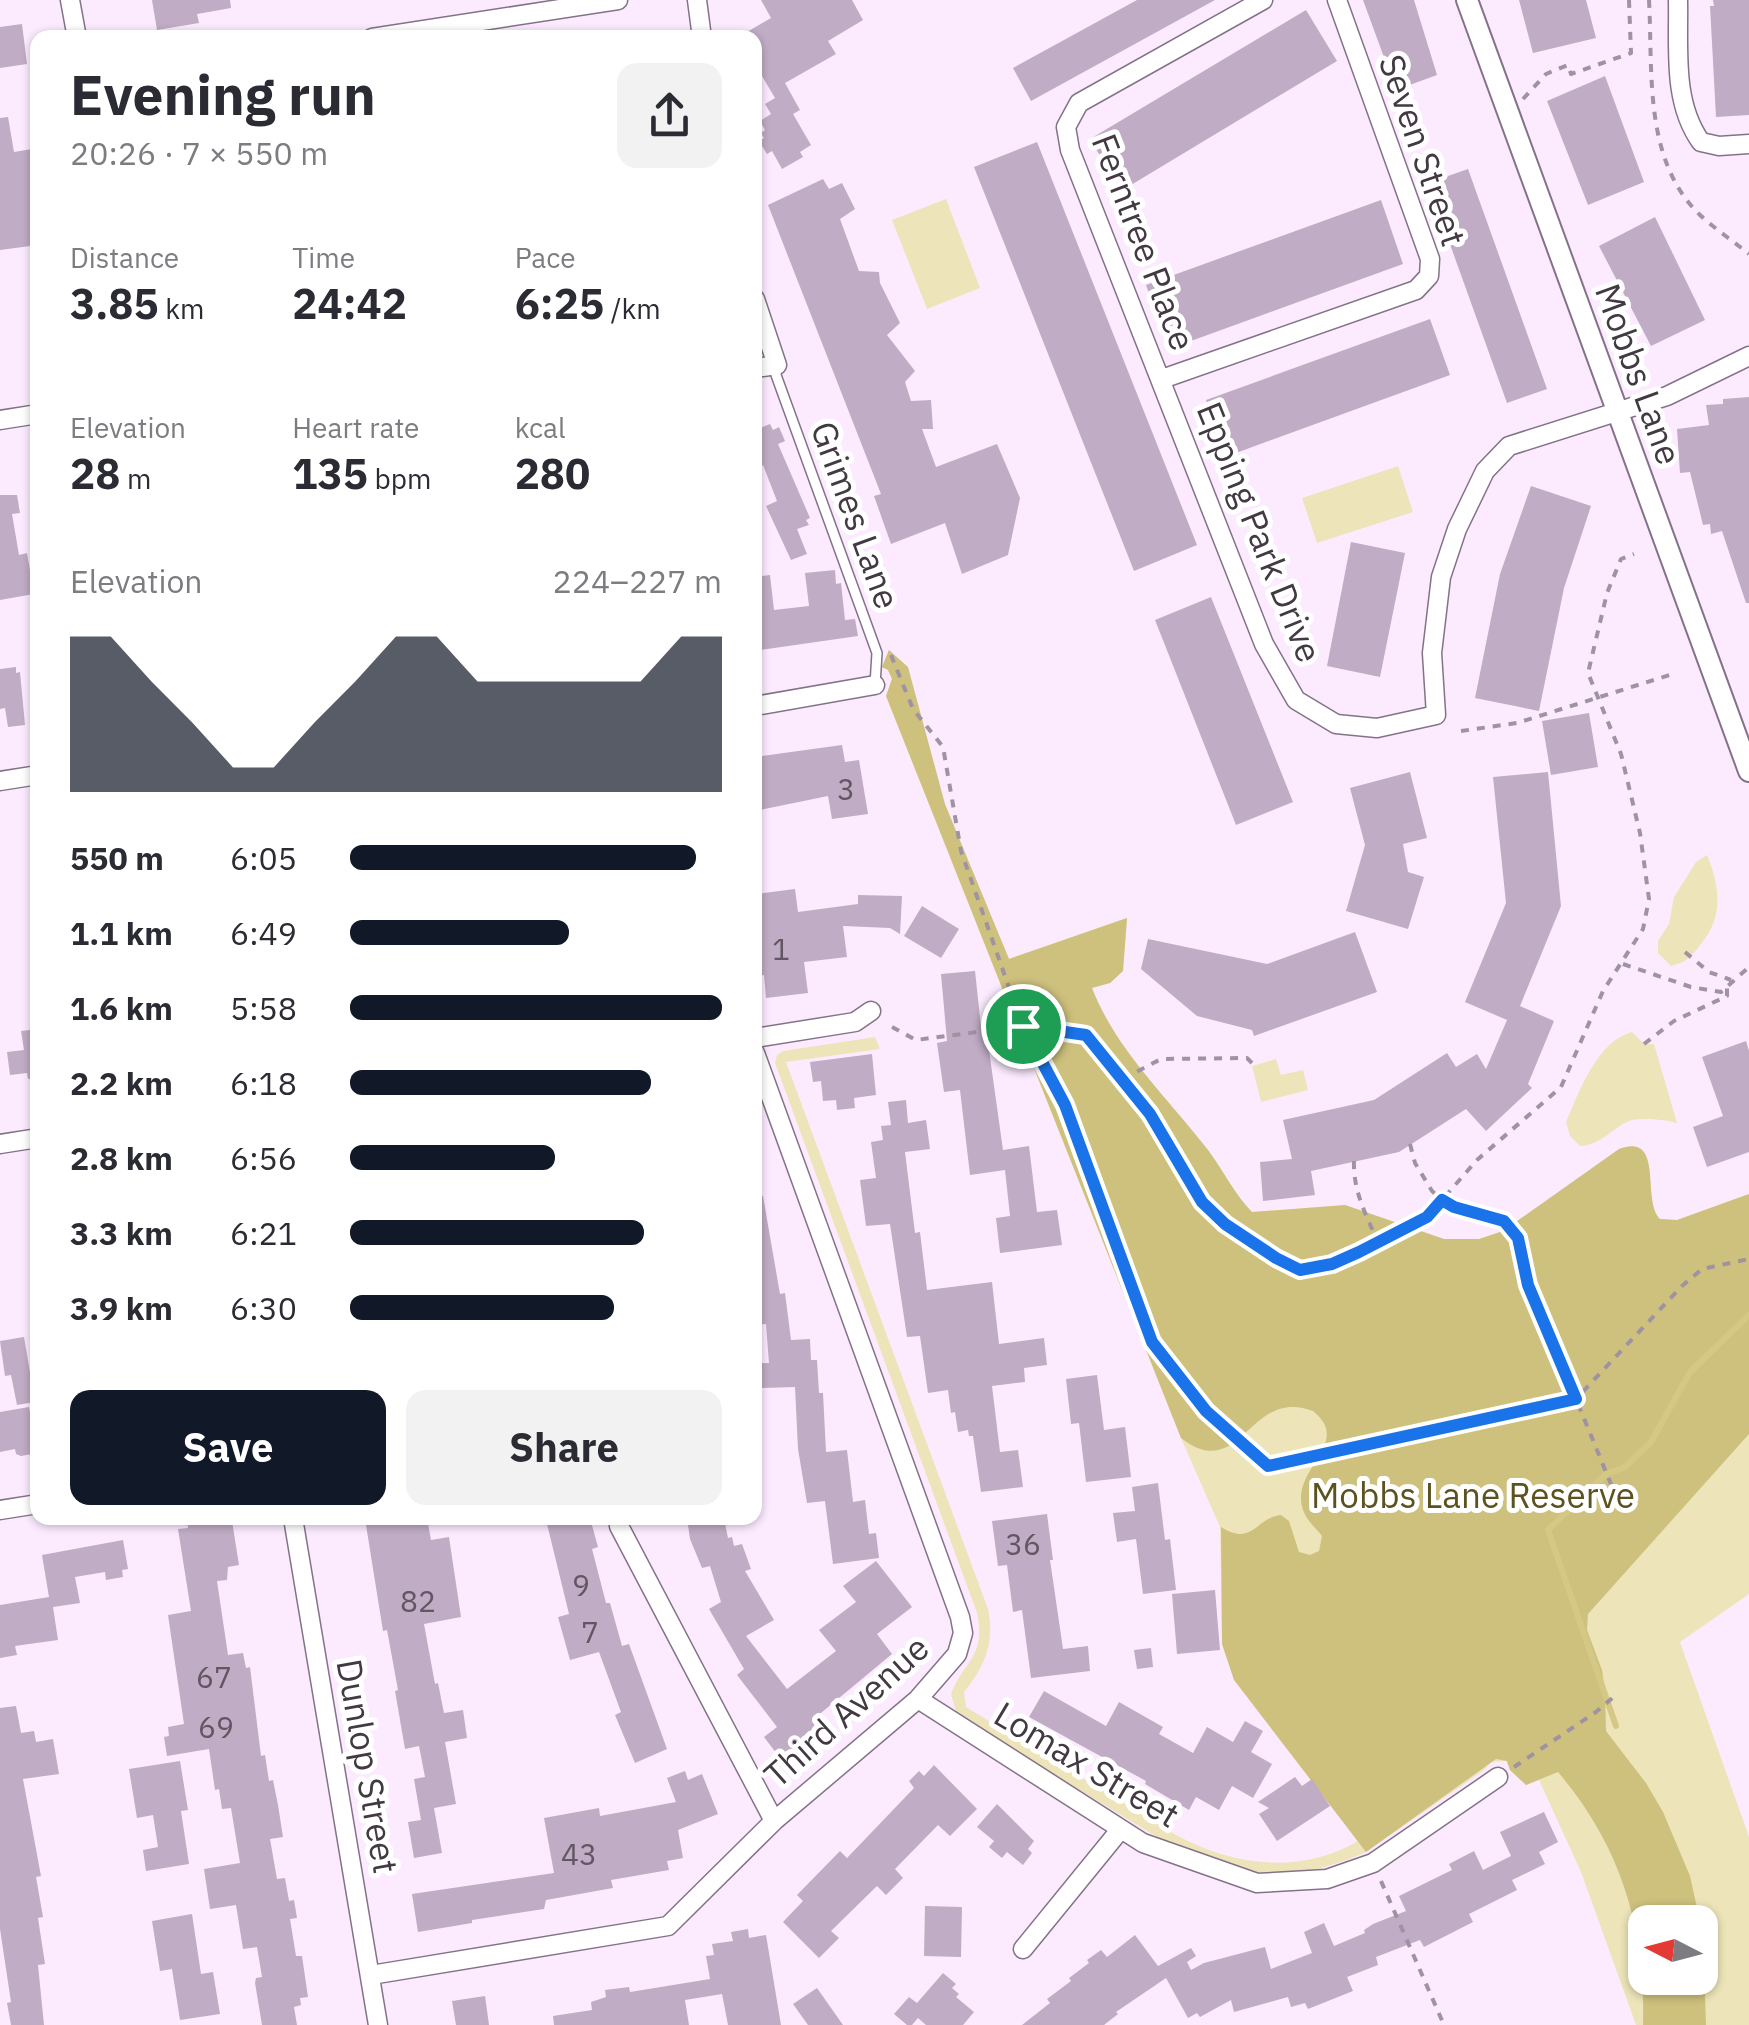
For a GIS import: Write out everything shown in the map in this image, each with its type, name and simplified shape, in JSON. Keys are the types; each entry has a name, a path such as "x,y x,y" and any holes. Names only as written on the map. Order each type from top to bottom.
{"street":[{"path":"70,0 76,30"},
{"path":"424,30 618,0"},
{"path":"697,0 701,30"},
{"name":"Ferntree Place","path":"1162,378 1070,150 1066,127 1078,104 1264,0"},
{"name":"Seven Street","path":"1162,378 1416,290 1429,276 1430,259 1337,0"},
{"name":"Mobbs Lane","path":"1467,0 1749,771"},
{"path":"1678,0 1681,94 1690,127 1702,142 1720,146 1749,144"},
{"path":"762,320 777,365 762,367"},
{"path":"1618,412 1685,389 1749,356"},
{"name":"Epping Park Drive","path":"1162,378 1264,644 1296,700 1336,724 1377,728 1436,715 1432,653 1441,577 1457,530 1485,472 1509,446 1618,412"},
{"path":"0,420 30,415"},
{"path":"762,705 875,685"},
{"path":"0,781 30,777"},
{"path":"762,1037 855,1022 871,1011"},
{"name":"Third Avenue","path":"370,1975 668,1926 774,1821 918,1698 957,1654 963,1633 960,1617 762,1073"},
{"path":"0,1144 30,1139"},
{"path":"0,1510 30,1505"},
{"name":"Dunlop Street","path":"294,1525 378,2025"},
{"path":"619,1525 774,1821"},
{"name":"Lomax Street","path":"918,1698 1143,1843 1257,1883 1327,1879 1373,1863 1498,1778"},
{"path":"1023,1949 1120,1830"}],"lane":[{"name":"Grimes Lane","path":"777,365 776,376 877,654 875,685"}],"path":[{"path":"1523,98 1546,74 1568,65 1571,74 1631,52 1630,0"},
{"path":"892,1028 916,1040 1023,1026 1086,1035 1170,1144 1202,1202 1225,1224 1300,1270 1332,1264 1427,1217 1477,1160 1561,1087 1602,991 1643,929 1648,899 1632,796 1621,754 1588,673 1607,592 1621,559 1634,554"},
{"path":"890,650 912,709 942,748 961,851 1023,1026 1065,1105 1152,1342 1206,1411 1268,1466 1576,1399 1692,1278 1702,1270 1749,1259"},
{"path":"1460,731 1517,723 1676,672"},
{"path":"1684,952 1709,972 1734,980"},
{"path":"1623,964 1721,992 1749,967"},
{"path":"1644,1044 1674,1022 1726,996 1728,986"},
{"path":"1123,1079 1162,1059 1233,1057 1247,1058 1254,1065"},
{"path":"1410,1144 1415,1163 1442,1200 1504,1221 1518,1238 1528,1285 1613,1488"},
{"path":"1354,1161 1353,1181 1358,1200 1378,1242"},
{"path":"1498,1778 1617,1694"},
{"path":"1373,1863 1444,2025"}],"green space":[{"path":"946,199 980,288 927,309 892,220"},
{"path":"1398,466 1413,512 1317,543 1302,498"},
{"name":"Mobbs Lane Reserve","path":"889,650 913,731 1009,959 1127,918 1123,971 1110,983 1092,988 1128,1053 1208,1150 1252,1212 1345,1205 1444,1239 1479,1239 1503,1231 1619,1149 1633,1146 1642,1150 1647,1159 1652,1198 1660,1219 1677,1220 1749,1194 1749,1594 1680,1642 1749,1837 1749,2025 1636,2025 1581,1872 1539,1780 1526,1785 1506,1761 1491,1762 1366,1852 1308,1872 1246,1873 1170,1845 957,1715 951,1694 979,1640 977,1613 775,1063 783,1051 875,1037 880,1049 786,1062 988,1609 989,1643 978,1673 964,1692 966,1707 1176,1835 1220,1854 1290,1862 1336,1852 1358,1841 1234,1679 1222,1644 1220,1527 886,696 892,679 882,667"},
{"name":"Mobbs Lane Reserve","path":"889,650 908,667 945,804 1009,959 1127,918 1123,971 1110,983 1092,988 1128,1053 1208,1150 1252,1212 1345,1205 1444,1239 1479,1239 1503,1231 1619,1149 1633,1146 1642,1150 1647,1159 1652,1198 1660,1219 1677,1220 1749,1194 1749,1434 1588,1614 1587,1630 1602,1670 1606,1731 1663,1812 1690,1876 1696,1905 1629,1905 1598,1829 1558,1772 1526,1785 1510,1770 1507,1761 1496,1759 1366,1852 1234,1680 1222,1644 1221,1527 1247,1533 1281,1515 1289,1521 1299,1552 1310,1555 1319,1551 1322,1536 1305,1514 1301,1495 1324,1446 1324,1423 1313,1411 1291,1407 1274,1411 1232,1444 1218,1450 1202,1449 1181,1438 886,696 892,679 882,667"},
{"path":"1707,855 1718,901 1713,923 1691,956 1671,966 1658,953 1658,941 1669,924 1674,897 1696,862"},
{"path":"1632,1032 1644,1044 1654,1044 1677,1123 1634,1120 1594,1143 1580,1146 1570,1136 1566,1122 1577,1097 1599,1057 1620,1037"},
{"path":"1276,1059 1281,1075 1303,1070 1308,1090 1261,1102 1252,1066"},
{"name":"Mobbs Lane Reserve","path":"1643,1995 1705,1995 1706,2025 1643,2025"}],"building":[{"path":"152,0 230,0 231,8 197,14 199,23 157,30"},
{"path":"761,0 852,0 863,20 828,41 836,54 785,83 800,110 793,114 811,145 800,152 803,157 782,169 772,151 767,154 762,146 762,120 771,114 765,104 775,98 762,76 762,30 750,30 771,18"},
{"path":"1137,0 1215,0 1031,101 1013,68"},
{"path":"1363,0 1414,0 1437,75 1396,90"},
{"path":"1519,0 1586,0 1596,38 1533,53"},
{"path":"1713,0 1749,0 1749,115 1716,117 1710,6 1714,6"},
{"path":"1306,10 1337,61 1121,191 1090,139"},
{"path":"22,24 27,64 0,68 0,27"},
{"path":"1605,76 1644,182 1588,205 1547,101"},
{"path":"8,117 14,152 30,149 30,246 0,250 0,118"},
{"path":"1037,142 1197,545 1134,571 974,167"},
{"path":"1468,169 1547,389 1507,403 1428,183"},
{"path":"823,179 829,189 842,183 855,209 840,219 859,271 879,272 880,283 900,323 887,335 915,371 905,382 911,401 931,400 933,429 922,429 936,467 997,444 1020,498 1008,555 962,574 945,523 891,544 874,496 881,494 768,205"},
{"path":"1381,200 1403,264 1169,349 1146,285"},
{"path":"1655,217 1705,320 1651,346 1599,246"},
{"path":"1430,319 1450,375 1225,457 1206,400"},
{"path":"1749,397 1746,603 1722,531 1711,534 1710,524 1703,525 1690,472 1680,473 1677,429 1709,425 1706,405"},
{"path":"770,424 773,430 779,427 785,441 778,444 810,518 806,520 809,525 797,529 807,554 791,560 766,506 777,501 762,466 762,427"},
{"path":"1531,486 1591,506 1564,588 1539,711 1475,698 1500,574"},
{"path":"0,495 17,495 20,513 12,514 19,555 27,553 30,595 0,600"},
{"path":"1351,542 1405,553 1380,677 1327,666"},
{"path":"835,570 836,584 841,583 845,620 855,619 858,636 762,650 762,576 770,575 774,610 809,606 805,573"},
{"path":"1211,597 1293,802 1236,825 1155,620"},
{"path":"16,667 16,673 20,672 25,725 8,727 5,708 0,709 0,669"},
{"path":"1589,713 1598,767 1551,775 1542,721"},
{"path":"842,745 845,762 859,760 868,814 832,819 828,796 762,810 762,756"},
{"path":"1410,772 1427,838 1403,844 1408,872 1424,877 1408,929 1346,911 1365,845 1350,788"},
{"path":"1548,772 1561,906 1520,1006 1554,1021 1528,1084 1532,1088 1486,1131 1466,1109 1399,1152 1311,1171 1315,1195 1263,1201 1260,1162 1292,1159 1283,1120 1374,1100 1447,1053 1456,1067 1477,1054 1486,1069 1507,1020 1465,1002 1506,903 1493,777"},
{"path":"795,889 798,912 858,904 858,895 902,896 900,934 890,928 843,926 847,957 804,962 808,993 766,998 762,975 762,893"},
{"path":"922,906 959,929 941,958 904,936"},
{"path":"1355,932 1377,992 1254,1036 1252,1030 1197,1016 1141,969 1148,939 1267,964"},
{"path":"975,971 982,1036 987,1036 1003,1150 1029,1146 1037,1212 1057,1210 1062,1245 1000,1253 996,1218 1010,1216 1005,1170 970,1175 960,1090 944,1092 937,1043 947,1041 941,974"},
{"path":"30,1030 30,1079 27,1073 10,1075 7,1052 24,1050 21,1031"},
{"path":"1746,1041 1749,1152 1707,1167 1693,1127 1723,1116 1702,1057"},
{"path":"872,1054 876,1095 854,1098 855,1108 837,1110 836,1100 823,1101 821,1081 813,1082 810,1062"},
{"path":"906,1100 908,1123 926,1120 930,1149 905,1152 927,1290 992,1282 999,1344 1044,1338 1047,1365 1024,1368 1025,1382 992,1386 1000,1452 1018,1450 1023,1487 981,1492 973,1436 969,1436 968,1430 958,1432 948,1390 928,1393 920,1336 907,1337 890,1224 866,1226 860,1180 876,1178 871,1142 883,1140 881,1126 891,1125 888,1102"},
{"path":"762,1196 780,1294 785,1293 791,1340 810,1339 811,1360 817,1360 826,1452 847,1450 853,1502 865,1500 869,1534 876,1533 879,1558 833,1564 825,1501 807,1503 798,1449 795,1387 762,1388 762,1363 769,1363 766,1324 762,1324"},
{"path":"24,1337 30,1403 17,1405 11,1375 5,1376 0,1341"},
{"path":"1097,1375 1104,1430 1125,1427 1131,1477 1086,1482 1079,1423 1071,1424 1066,1379"},
{"path":"29,1407 30,1454 21,1456 15,1449 0,1452 0,1412"},
{"path":"1158,1483 1176,1590 1143,1594 1136,1539 1117,1542 1113,1513 1135,1511 1132,1487"},
{"path":"1047,1514 1063,1649 1088,1646 1090,1671 1031,1678 1022,1610 1013,1612 1007,1565 998,1566 992,1521"},
{"path":"188,1525 233,1525 239,1565 228,1567 227,1580 217,1581 228,1655 243,1653 246,1668 250,1667 261,1756 265,1755 278,1805 283,1837 270,1839 277,1879 285,1878 289,1901 294,1900 297,1918 290,1919 296,1956 302,1956 308,1997 300,1998 301,2005 294,2007 297,2025 262,2025 255,1983 256,1978 262,1977 257,1947 243,1949 236,1905 210,1909 204,1869 240,1863 231,1808 222,1809 209,1749 167,1756 164,1737 169,1736 168,1727 184,1724 168,1615 191,1611 178,1529"},
{"path":"366,1525 428,1525 431,1540 449,1537 461,1617 424,1624 444,1713 463,1710 467,1738 445,1742 456,1804 434,1808 442,1853 414,1858 408,1822 421,1820 414,1779 425,1777 419,1746 405,1749 387,1630 383,1631"},
{"path":"547,1525 592,1525 598,1547 592,1549 606,1603 610,1603 622,1646 629,1644 667,1749 635,1763 615,1715 621,1712 599,1652 570,1660 558,1617 569,1614"},
{"path":"688,1525 725,1525 734,1546 742,1544 751,1569 745,1571 774,1620 746,1636 787,1689 836,1651 819,1630 856,1602 843,1586 876,1561 912,1607 877,1634 892,1654 815,1718 827,1735 786,1766 764,1737 777,1727 737,1675 744,1669 709,1609 721,1602 710,1566 702,1568"},
{"path":"123,1540 128,1569 122,1570 123,1577 106,1580 105,1572 75,1577 80,1603 53,1607 58,1640 15,1646 17,1655 0,1658 0,1605 49,1597 42,1555"},
{"path":"1215,1590 1220,1650 1177,1654 1172,1594"},
{"path":"1151,1648 1153,1667 1137,1669 1134,1650"},
{"path":"1044,1691 1106,1726 1119,1702 1163,1727 1159,1734 1193,1753 1207,1727 1233,1742 1245,1721 1263,1731 1251,1752 1272,1764 1253,1798 1232,1786 1219,1810 1196,1797 1189,1810 1145,1784 1146,1781 1029,1717"},
{"path":"16,1706 21,1733 34,1731 36,1742 53,1739 59,1774 23,1779 41,1876 36,1877 43,1917 38,1918 45,1964 38,1965 44,2025 11,2025 0,1929 0,1708"},
{"path":"180,1761 188,1810 181,1811 189,1864 146,1871 143,1850 158,1847 153,1815 137,1818 129,1769"},
{"path":"934,1765 977,1809 950,1836 938,1825 895,1869 903,1878 886,1895 877,1886 831,1931 839,1938 819,1958 783,1922 803,1901 797,1895 840,1851 847,1858 914,1788 909,1781 919,1771 924,1776"},
{"path":"685,1771 688,1780 702,1774 718,1814 678,1830 683,1858 667,1861 669,1870 611,1880 613,1888 546,1900 544,1909 418,1932 412,1894 554,1873 544,1818 599,1808 600,1816 676,1802 667,1778"},
{"path":"1295,1777 1302,1786 1312,1779 1330,1806 1277,1841 1259,1814 1269,1808 1258,1802"},
{"path":"997,1804 1034,1841 1028,1849 1032,1853 1023,1865 1007,1852 1002,1858 989,1847 994,1841 977,1827"},
{"path":"1544,1812 1558,1842 1539,1852 1545,1864 1512,1880 1517,1890 1469,1914 1473,1922 1424,1947 1420,1940 1376,1957 1378,1965 1347,1977 1353,1991 1308,2009 1305,2003 1291,2007 1288,1997 1234,2012 1231,2000 1200,2017 1197,2013 1188,2018 1166,1978 1116,2012 1104,2025 1022,2025 1050,2003 1047,1999 1071,1981 1069,1978 1089,1963 1087,1960 1101,1950 1107,1957 1135,1935 1158,1966 1191,1948 1196,1956 1187,1962 1191,1970 1265,1947 1271,1969 1312,1953 1304,1932 1324,1923 1334,1946 1406,1911 1399,1896 1452,1870 1449,1864 1474,1851 1483,1870 1511,1856 1500,1832"},
{"path":"925,1906 962,1907 961,1957 924,1956"},
{"path":"192,1914 201,1974 213,1972 220,2014 180,2020 172,1969 160,1971 152,1921"},
{"path":"748,1929 749,1938 766,1935 781,2025 728,2025 722,1994 685,2000 689,2025 554,2025 553,2016 592,2010 591,2002 606,1997 605,1990 629,1987 630,1992 710,1979 706,1956 714,1955 712,1944 733,1941 731,1932"},
{"path":"943,1973 956,1984 952,1988 959,1994 956,1997 974,2012 963,2025 926,2025 918,2018 907,2025 894,2014 909,1997 917,2003"},
{"path":"817,1988 843,2025 808,2025 793,2004"},
{"path":"485,1996 489,2025 456,2025 452,2001"}],"waterway":[{"path":"1616,1726 1548,1530 1606,1474 1625,1467 1651,1442 1690,1372 1749,1315"}],"route":[{"path":"1023,1026 1086,1035 1150,1114 1202,1202 1225,1224 1300,1270 1332,1264 1359,1252 1427,1217 1442,1200 1504,1221 1518,1238 1528,1285 1576,1399 1268,1466 1206,1411 1152,1342 1065,1105 1023,1026"}]}
